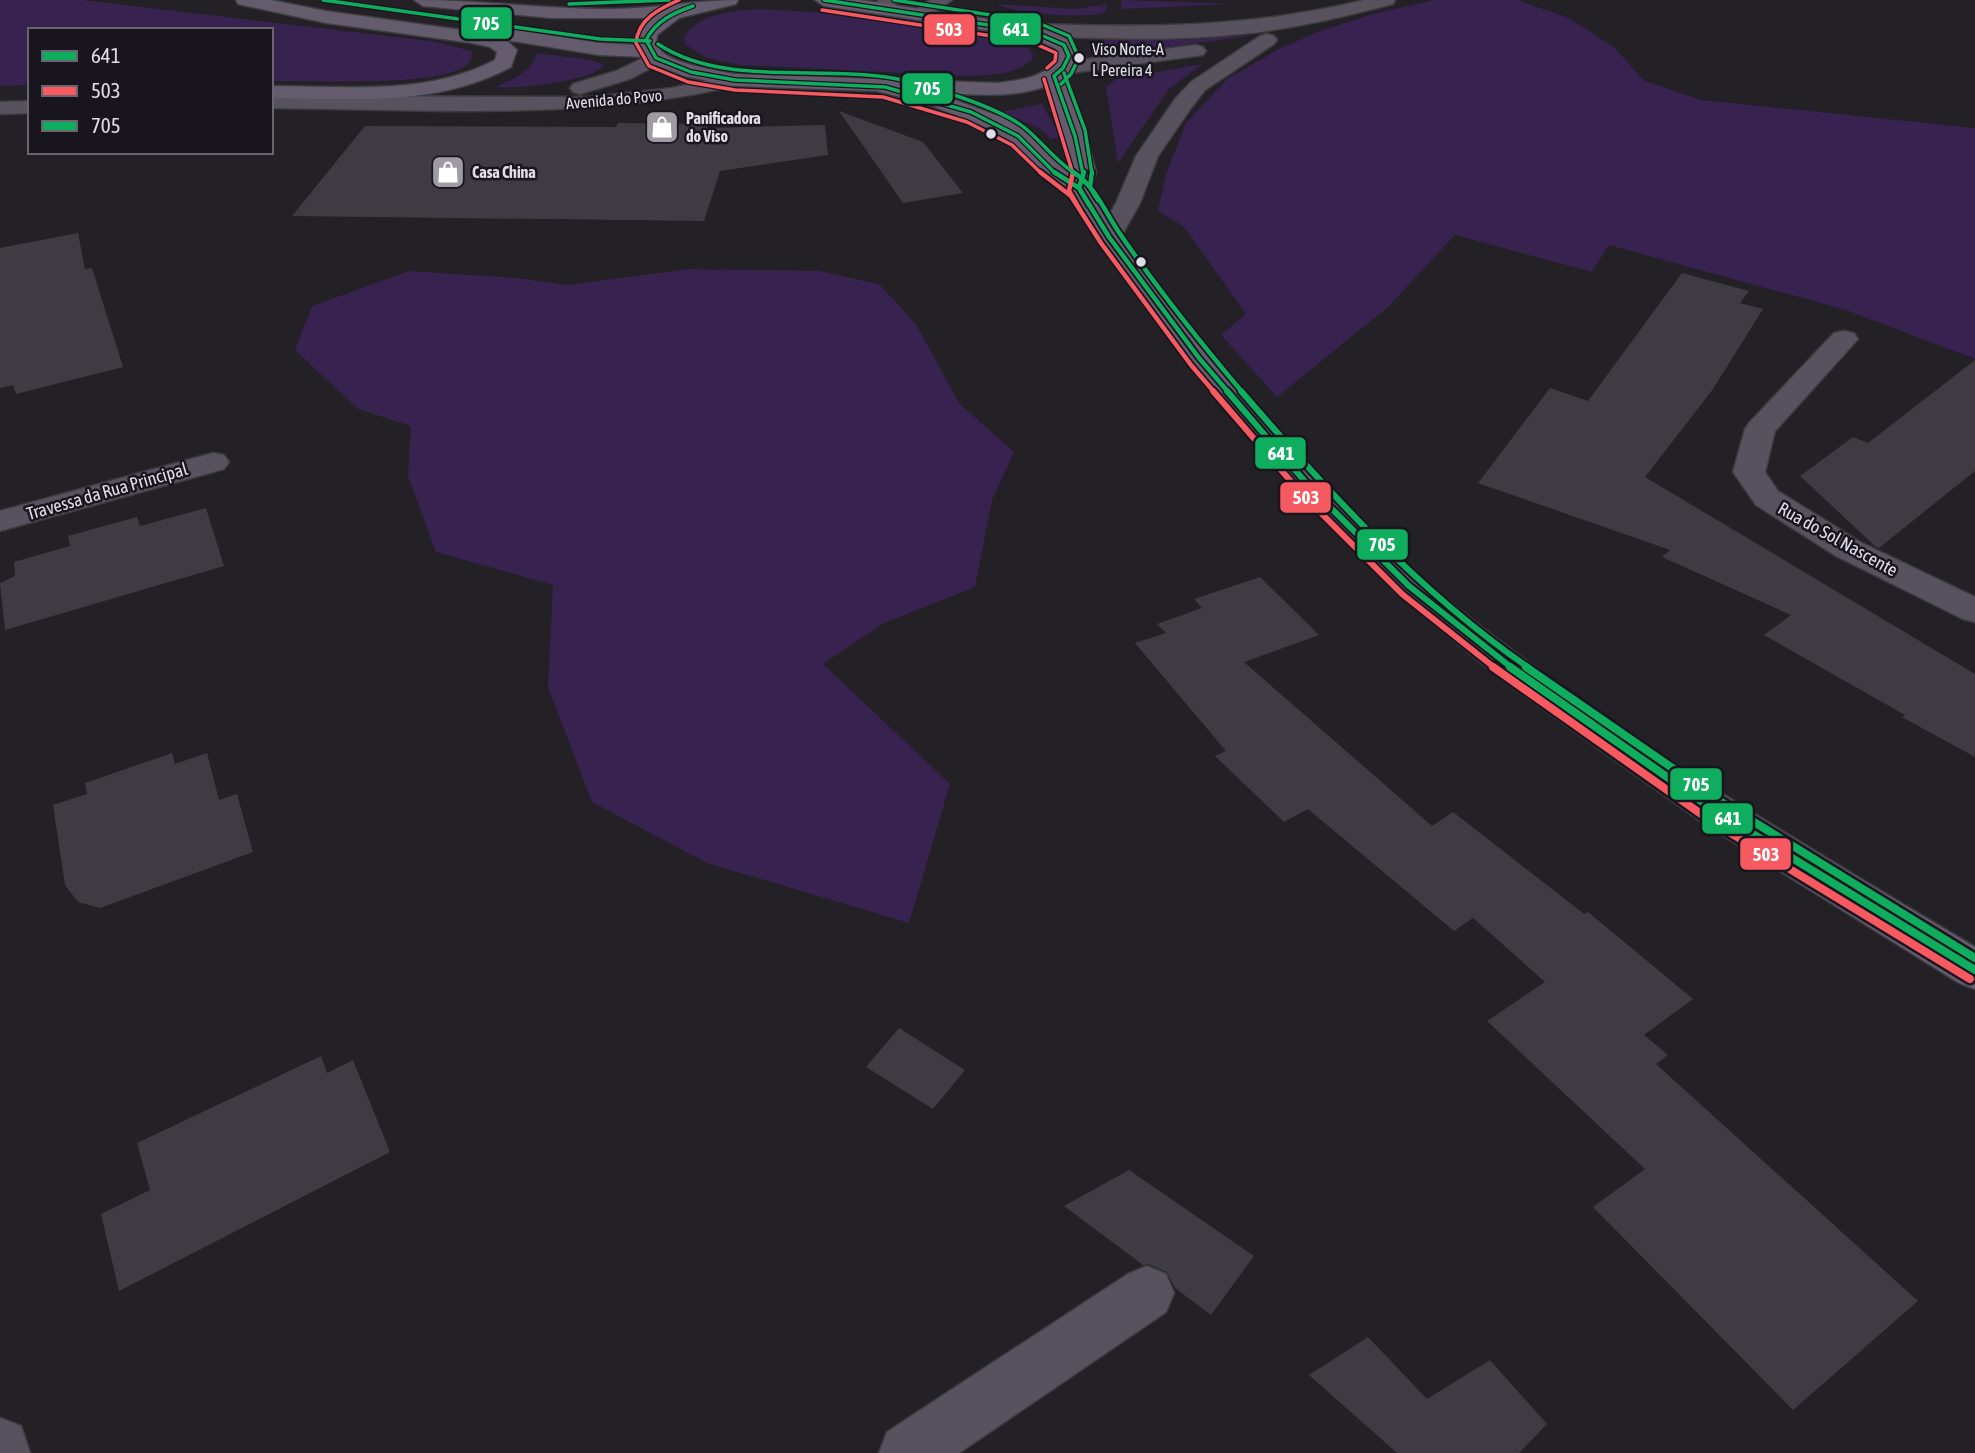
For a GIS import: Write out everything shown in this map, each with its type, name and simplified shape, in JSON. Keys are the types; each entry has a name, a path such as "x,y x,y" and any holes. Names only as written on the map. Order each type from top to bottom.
{"main road":[{"path":"246,0 653,55 691,72 735,80 997,89 1029,85 1059,72 1069,56 1063,45 1051,38 1016,29 919,14 886,4 824,0"},
{"path":"246,0 326,17 472,37 496,42 507,50 504,63 491,72 468,82 439,88 273,92"},
{"path":"423,0 603,15 729,0"},
{"path":"653,55 646,40 650,29 690,5"},
{"path":"1059,72 1084,172 1079,188"},
{"path":"885,87 934,99 996,123 1018,136 1056,174 1079,188 1109,237 1199,358 1308,485 1409,586 1518,673 1717,812 1975,970"}],"street":[{"path":"919,14 943,0"},
{"path":"1016,29 1101,32 1238,29 1315,17 1386,0"},
{"path":"1059,72 1298,36 1404,0"},
{"path":"1109,237 1128,203 1147,156 1183,104 1198,86 1267,40"},
{"name":"Avenida do Povo","path":"492,101 598,85 653,55"},
{"name":"Avenida do Povo","path":"273,102 592,103 673,94 735,80"},
{"path":"0,108 28,107"},
{"name":"Rua do Sol Nascente","path":"1844,339 1760,429 1749,472 1767,498 1848,549 1975,611"},
{"name":"Travessa da Rua Principal","path":"0,521 213,462"},
{"path":"908,1453 1147,1293"},
{"path":"0,1447 1,1453"}],"shaded area":[{"path":"0,0 83,0 431,41 472,51 469,63 462,68 425,78 273,81 273,28 28,28 28,85 0,86"},
{"path":"1122,0 1235,4 1121,9"},
{"path":"1434,0 1517,0 1569,18 1615,48 1643,80 1701,100 1975,128 1975,359 1846,310 1609,245 1592,272 1455,235 1388,307 1277,397 1221,335 1246,314 1184,227 1158,211 1166,174 1186,123 1227,79 1281,48 1323,30 1373,14"},
{"path":"996,4 1075,9 1108,4 1105,12 1068,15 1033,13"},
{"path":"758,9 813,12 1003,39 1027,46 1033,55 1032,60 1025,65 1009,72 966,76 740,65 706,58 685,44 684,38 690,30 707,18 727,12"},
{"path":"1259,35 1115,54 1107,53 1100,42 1104,39 1177,40"},
{"path":"537,53 591,60 604,65 597,71 570,80 520,87 496,87 526,70"},
{"path":"1203,64 1169,89 1118,163 1106,87 1116,79"},
{"path":"1042,104 1060,137 1051,139 1039,128 1001,112"},
{"path":"689,269 819,271 879,284 916,324 959,403 1014,452 992,500 975,587 884,623 823,664 950,784 909,923 707,863 592,802 548,687 553,585 436,552 408,476 411,426 358,409 295,350 312,306 409,271 517,278 568,285"}],"building":[{"path":"839,111 923,142 963,193 903,203"},
{"path":"618,123 708,124 707,128 825,125 828,155 720,171 704,221 292,216 365,126 616,127"},
{"path":"78,233 85,269 92,268 123,367 16,394 13,385 0,388 0,248"},
{"path":"1682,273 1749,291 1740,303 1763,309 1713,389 1645,477 1975,674 1975,757 1764,635 1791,615 1662,557 1670,550 1478,483 1550,388 1588,401"},
{"path":"1975,360 1975,471 1879,548 1876,547 1800,476 1853,437 1868,443"},
{"path":"206,508 224,566 5,630 0,583 15,576 14,562 70,546 68,536 137,517 140,526"},
{"path":"1260,577 1319,635 1244,662 1432,826 1453,812 1584,914 1588,912 1693,999 1644,1035 1668,1055 1656,1064 1918,1301 1793,1410 1593,1207 1645,1169 1487,1021 1545,982 1473,918 1454,931 1308,809 1284,822 1215,756 1226,751 1135,643 1166,633 1157,624 1202,608 1194,599"},
{"path":"172,753 175,764 207,753 219,800 237,794 253,852 100,908 78,902 65,885 53,805 87,794 85,783"},
{"path":"899,1028 965,1070 933,1109 866,1067"},
{"path":"321,1056 327,1073 353,1060 390,1152 119,1291 101,1214 150,1190 137,1143"},
{"path":"1129,1170 1254,1256 1211,1315 1175,1288 1167,1272 1148,1264 1143,1265 1064,1206"},
{"path":"1368,1337 1427,1399 1490,1360 1547,1424 1519,1453 1397,1453 1309,1375"}],"transit line":[{"name":"705","path":"323,0 600,39 650,41"},
{"name":"705","path":"569,4 669,0"},
{"name":"503","path":"679,0 650,16 640,28 636,43 649,66 688,82 735,90 883,97 967,122 1012,145 1050,182 1071,196 1101,243 1191,365 1300,492 1402,594 1512,682 1711,821 1970,979"},
{"name":"641","path":"824,0 1034,32 1064,45 1069,56 1063,68 1054,76"},
{"name":"705","path":"894,0 1036,22 1069,36 1079,58 1071,74 1061,84"},
{"name":"641","path":"693,6 665,18 654,27 646,40 656,58 691,72 735,80 885,87 971,112 1018,136 1056,174 1079,188 1109,237 1199,358 1308,485 1409,586 1518,673 1717,812 1975,970"},
{"name":"503","path":"822,10 1031,42 1056,53 1055,61 1047,68"},
{"name":"705","path":"658,44 676,56 713,67 887,77 975,102 1024,127 1063,166 1087,181 1118,231 1207,351 1316,478 1416,578 1524,665 1723,803 1975,958"},
{"name":"705","path":"1064,73 1089,145 1092,160 1090,187 1098,200"},
{"name":"641","path":"1054,76 1075,136 1084,172 1079,188 1089,205"},
{"name":"503","path":"1044,79 1073,172 1069,191 1080,210"}],"place":[{"name":"Viso Norte-A L Pereira 4","path":"1079,58"},
{"name":"Panificadora do Viso","path":"662,127"},
{"name":"Casa China","path":"448,172"}]}
